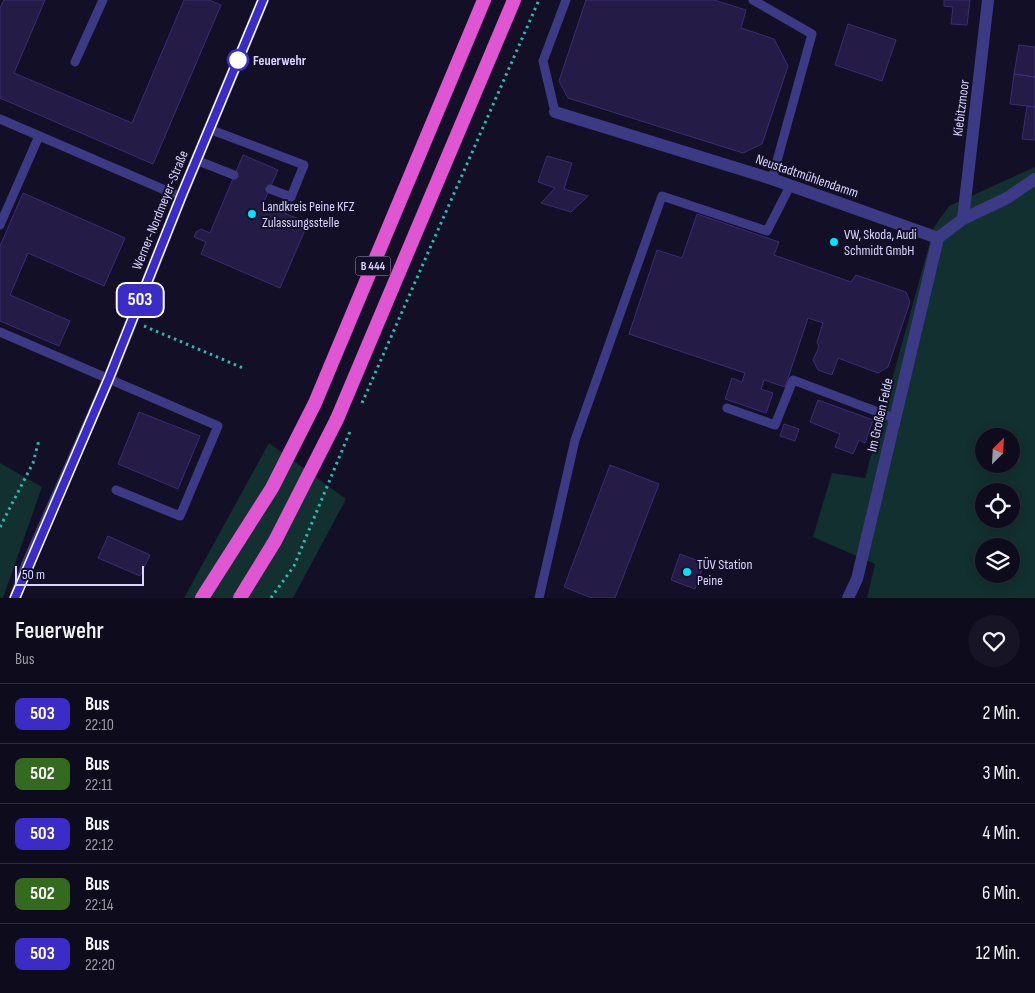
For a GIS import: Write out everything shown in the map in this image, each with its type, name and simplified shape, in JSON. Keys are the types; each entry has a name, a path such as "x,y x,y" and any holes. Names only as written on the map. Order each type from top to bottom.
{"highway":[{"name":"B 444","path":"202,598 272,488 315,404 484,0"},
{"name":"B 444","path":"240,598 275,541 337,419 514,0"}],"street":[{"name":"Werner-Nordmeyer-Straße","path":"15,598 109,378 196,160 263,0"},
{"name":"Kiebitzmoor","path":"963,219 988,0"},
{"name":"Neustadtmühlendamm","path":"556,112 772,179 938,238"},
{"path":"938,238 963,219 1007,198 1035,179"},
{"name":"Im Großen Felde","path":"848,598 857,579 938,238"}],"lane":[{"path":"75,62 104,0"},
{"path":"556,112 542,61 566,0"},
{"path":"752,0 812,34 772,179"},
{"path":"0,119 181,197"},
{"path":"209,129 304,165 291,197 270,189"},
{"path":"0,225 39,136"},
{"path":"196,160 234,175"},
{"path":"539,598 575,440 662,196 767,230 790,186"},
{"path":"0,332 218,426 180,516 116,490"},
{"path":"727,408 775,425 792,380 894,418"}],"path":[{"path":"360,408 539,0"},
{"path":"132,321 243,368"},
{"path":"272,598 294,566 352,426"},
{"path":"0,527 33,463 39,440"}],"green space":[{"path":"1035,167 1035,598 867,598 875,564 813,537 832,473 865,478 934,227 949,206"},
{"path":"269,443 346,499 293,598 184,598"},
{"path":"0,463 42,487 3,598 0,598"}],"building":[{"path":"4,0 45,0 14,73 132,123 184,0 209,0 221,5 153,164 0,98 0,8"},
{"path":"586,0 714,0 746,10 741,28 774,39 788,66 762,144 743,153 568,98 559,81"},
{"path":"944,0 970,0 967,25 951,24 953,7 944,6"},
{"path":"848,24 896,40 882,81 835,65"},
{"path":"1019,45 1035,47 1035,77 1014,74"},
{"path":"1014,74 1035,77 1035,107 1010,104"},
{"path":"1027,106 1035,107 1035,140 1022,139"},
{"name":"Landkreis Peine KFZ Zulassungsstelle","path":"243,155 278,170 263,204 308,223 280,288 201,254 206,242 194,237 196,232 201,229 210,233"},
{"path":"547,156 572,163 564,189 588,196 571,212 541,203 555,188 538,182"},
{"path":"23,193 125,238 104,286 28,253 10,295 70,321 59,346 0,321 0,246"},
{"path":"697,214 779,242 774,255 851,282 856,275 906,292 910,302 888,367 878,373 838,358 832,375 818,370 813,360 819,347 817,342 823,323 808,318 785,387 764,380 761,389 773,393 766,413 725,399 732,378 742,382 745,373 629,334 657,250 682,258"},
{"path":"818,400 873,420 865,443 859,440 853,454 835,447 840,434 810,422"},
{"path":"139,412 200,436 178,489 118,464"},
{"path":"784,424 799,429 795,441 780,436"},
{"path":"610,465 659,484 615,598 592,598 564,587"},
{"path":"108,536 150,555 140,576 98,558"},
{"name":"TÜV Station Peine","path":"680,554 704,563 695,589 671,580"}],"bus line":[{"name":"503","path":"15,598 18,586 109,378 181,197 263,0"}],"place":[{"name":"Feuerwehr","path":"238,60"},
{"name":"Landkreis Peine KFZ Zulassungsstelle","path":"252,214"},
{"name":"VW, Skoda, Audi Schmidt GmbH","path":"834,242"},
{"name":"TÜV Station Peine","path":"687,572"}]}
